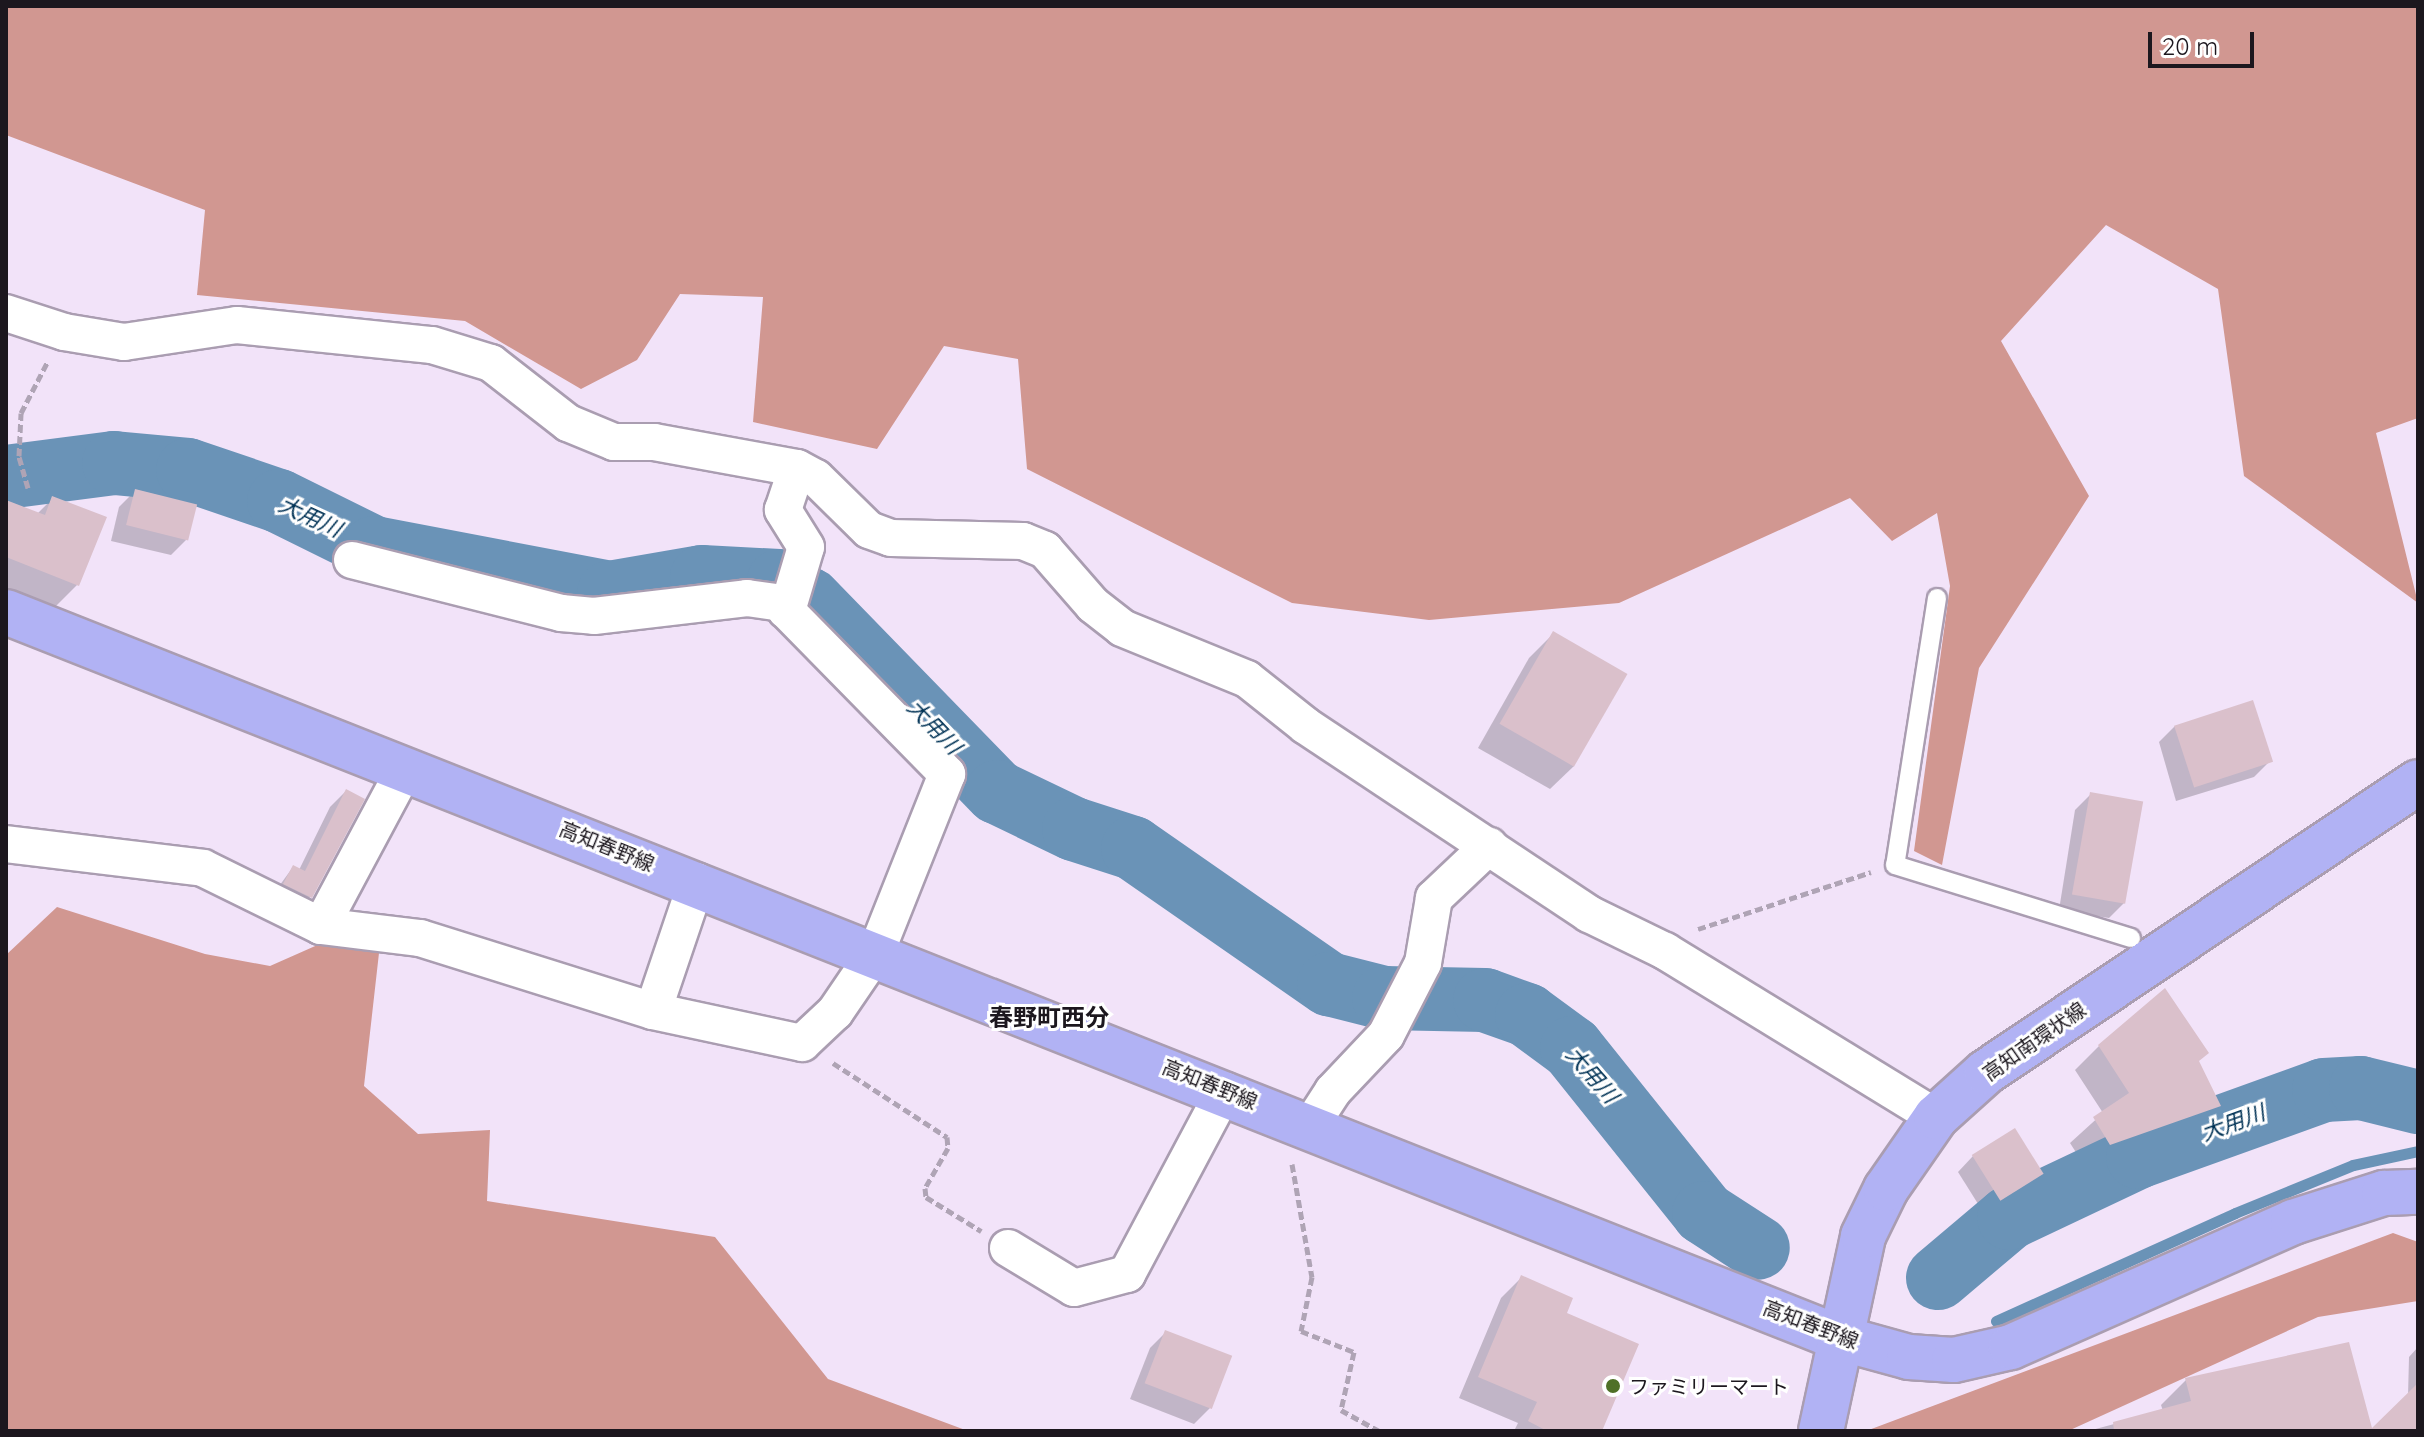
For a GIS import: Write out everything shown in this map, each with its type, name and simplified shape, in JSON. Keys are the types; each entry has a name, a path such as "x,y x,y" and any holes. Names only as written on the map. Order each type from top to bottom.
{"main road":[{"name":"高知春野線","path":"6,612 1296,1118 1840,1338 1909,1357 1954,1360 2011,1347 2293,1222 2384,1193 2418,1192"},
{"name":"高知南環状線","path":"1821,1431 1863,1236 1886,1189 1936,1117 1986,1072 2418,782"}],"street":[{"path":"6,313 64,332 124,342 237,325 432,345 491,363 568,423 614,442 654,442 797,468 816,478 869,530 891,538 1023,541 1045,550 1122,628 1247,679 1306,726 1589,914 1652,945 1936,1117"},
{"path":"6,844 203,868 321,926 420,938 653,1011 802,1043 835,1012 876,952 947,774 786,610 805,539 783,510 797,468"},
{"path":"352,560 561,613 594,616 747,598 794,589"},
{"path":"321,926 406,767"},
{"path":"1296,1118 1333,1091 1386,1035 1423,963 1434,898 1489,846"},
{"path":"653,1011 697,881"},
{"path":"1008,1248 1074,1288 1127,1274 1225,1090"}],"lane":[{"path":"1937,598 1895,865 2131,938"}],"path":[{"path":"28,488 19,456 21,413 64,332"},
{"path":"1652,945 1895,865"},
{"path":"802,1043 947,1137 948,1148 925,1188 926,1197 1008,1248"},
{"path":"1296,1118 1312,1277 1301,1331 1354,1352 1341,1410 1379,1431"}],"shaded area":[{"path":"6,6 2418,6 2418,418 2376,433 2418,603 2244,476 2218,289 2106,225 2001,341 2089,496 1979,668 1942,865 1914,851 1950,586 1937,513 1892,541 1850,498 1619,603 1429,620 1292,603 1027,469 1018,359 944,346 877,449 753,422 763,297 680,294 637,360 581,389 465,321 197,295 205,210 6,135"},
{"path":"57,907 205,954 270,966 322,943 379,953 364,1086 418,1134 490,1130 487,1201 715,1237 828,1379 968,1431 6,1431 6,955"},
{"path":"2393,1233 2418,1242 2418,1301 2318,1317 2068,1431 1866,1431"}],"building":[{"path":"135,489 197,504 188,540 126,525"},
{"path":"52,496 107,517 79,586 6,557 6,500 45,515"},
{"path":"1553,631 1627,674 1574,767 1500,724"},
{"path":"2253,700 2273,762 2194,787 2174,726"},
{"path":"346,789 365,799 312,898 283,884 293,865 305,871"},
{"path":"2090,792 2143,801 2125,904 2072,894"},
{"path":"2165,988 2209,1053 2199,1061 2221,1106 2110,1145 2093,1117 2129,1093 2098,1045"},
{"path":"2015,1128 2044,1174 2000,1201 1972,1155"},
{"path":"1521,1275 1573,1298 1567,1313 1639,1344 1602,1431 1547,1431 1528,1421 1537,1402 1478,1377"},
{"path":"1165,1330 1232,1356 1212,1409 1145,1383"},
{"path":"2349,1342 2372,1428 2418,1383 2418,1431 2114,1431 2113,1422 2191,1401 2185,1378"}],"waterway":[{"name":"大用川","path":"6,477 114,463 188,470 279,501 374,548 609,593 702,577 779,581 810,600 997,792 1074,829 1133,848 1329,984 1384,998 1485,1000 1527,1015 1572,1048 1704,1213 1758,1248"},
{"name":"大用川","path":"1938,1278 2009,1218 2138,1157 2324,1090 2361,1088 2418,1102"},
{"path":"1996,1321 2235,1213 2353,1165 2418,1151"}],"place":[{"name":"ファミリーマート","path":"1613,1386"}],"district":[{"name":"春野町西分","path":"1049,1018"}]}
